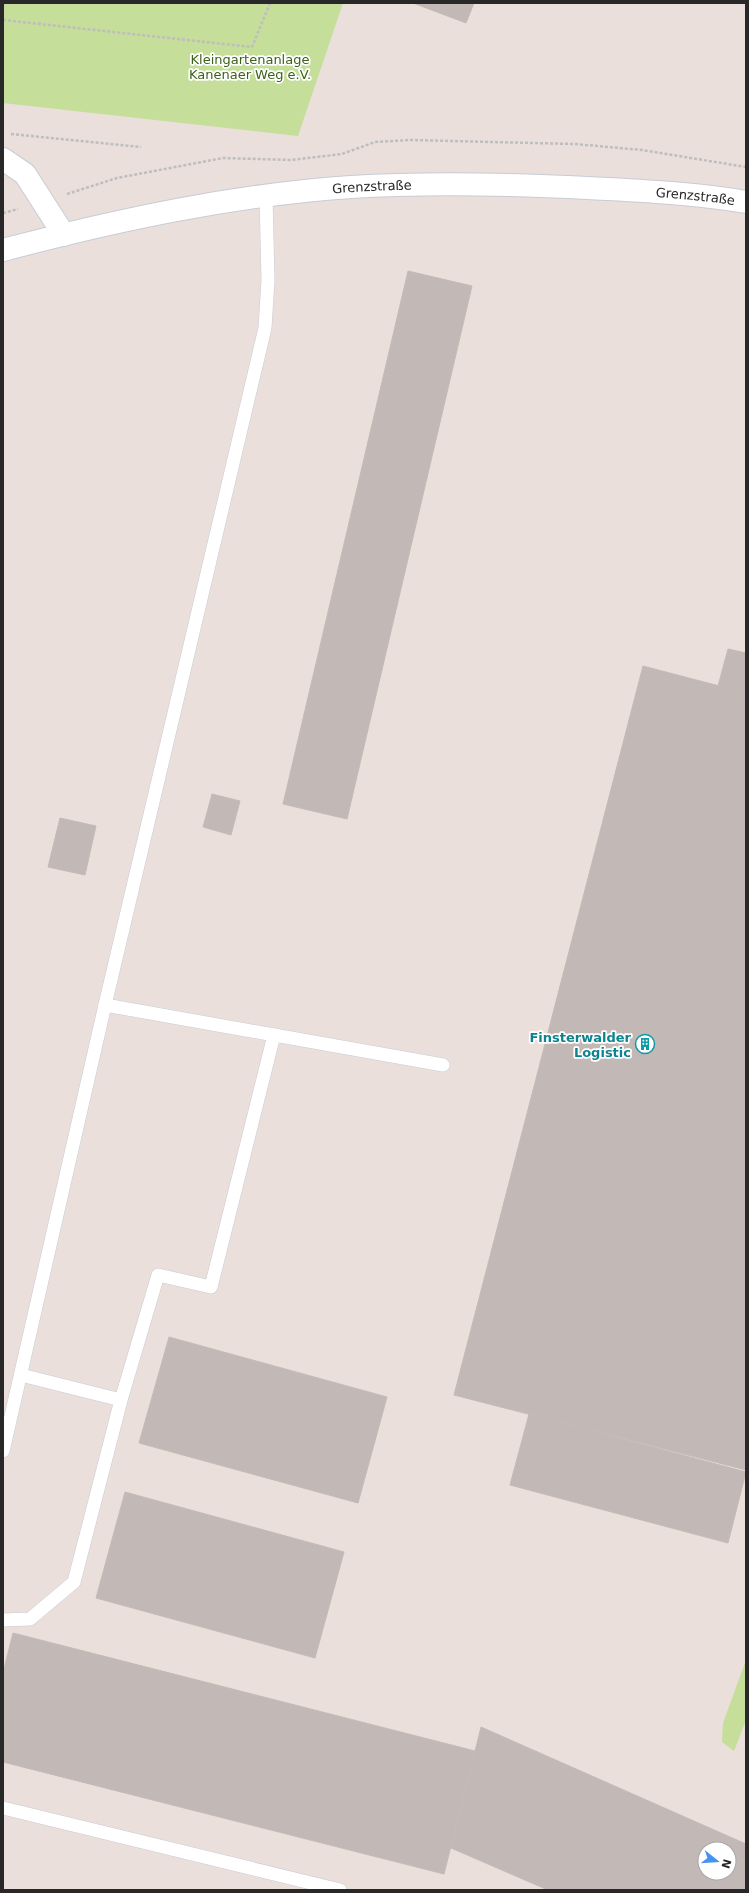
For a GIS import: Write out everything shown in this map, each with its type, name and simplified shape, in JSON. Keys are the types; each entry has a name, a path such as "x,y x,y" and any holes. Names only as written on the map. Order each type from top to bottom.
{"street":[{"path":"3,159 25,174 64,235"},
{"name":"Grenzstraße","path":"3,250 162,212 266,196 350,187 454,183 631,190 725,198 746,202"}],"lane":[{"path":"3,1451 105,1005 265,328 268,280 266,196"},
{"path":"105,1005 443,1065"},
{"path":"3,1620 30,1619 74,1582 121,1400 158,1275 211,1287 274,1035"},
{"path":"21,1375 121,1400"},
{"path":"3,1808 340,1890"}],"path":[{"path":"3,20 252,47 270,3"},
{"path":"3,133 141,148"}],"green space":[{"name":"Kleingartenanlage Kanenaer Weg e.V.","path":"3,3 343,3 298,136 3,103"},
{"path":"746,1660 746,1720 734,1751 722,1742 723,1723"}],"building":[{"path":"413,3 474,3 466,23"},
{"path":"408,271 472,286 347,819 283,804"},
{"path":"728,649 746,653 746,693 718,686"},
{"name":"Finsterwalder Logistic","path":"643,666 746,693 746,1470 454,1395"},
{"path":"212,794 240,801 231,835 203,827"},
{"path":"60,818 96,826 85,875 48,867"},
{"path":"169,1337 387,1397 358,1503 139,1443"},
{"path":"529,1414 746,1472 728,1543 510,1485"},
{"path":"125,1492 344,1552 315,1658 96,1598"},
{"path":"13,1633 475,1751 444,1874 3,1762 3,1673"},
{"path":"481,1727 746,1844 746,1865 735,1890 548,1890 451,1848"},
{"path":"746,1865 746,1890 735,1890"}],"place":[{"name":"Finsterwalder Logistic","path":"645,1044"}]}
